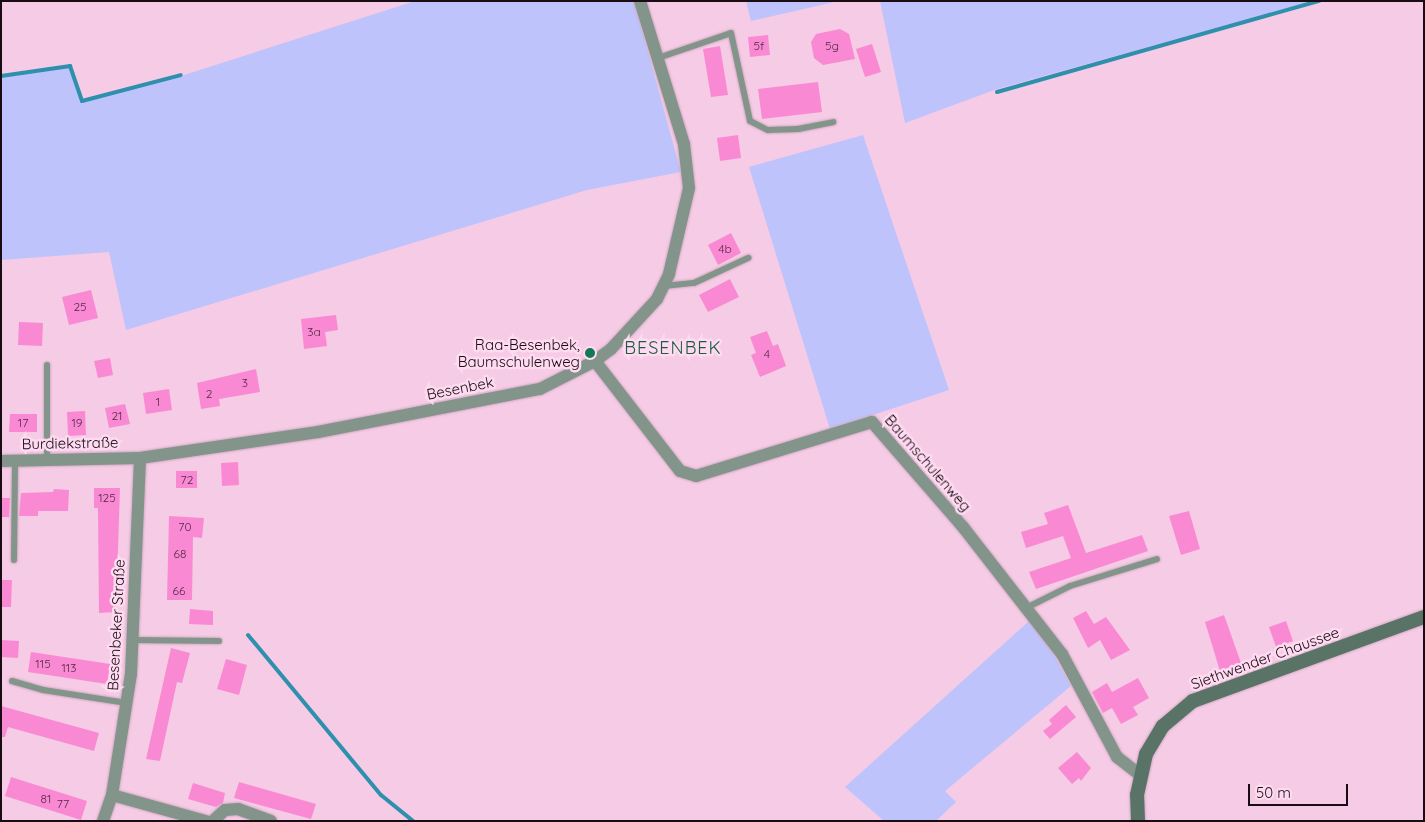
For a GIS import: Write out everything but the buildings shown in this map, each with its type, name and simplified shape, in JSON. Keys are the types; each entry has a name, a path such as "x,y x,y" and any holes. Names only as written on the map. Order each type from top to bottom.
{"main road":[{"name":"Siethwender Chaussee","path":"1138,821 1139,774 1146,754 1163,726 1193,701 1424,617"}],"street":[{"name":"Besenbek","path":"140,458 318,432 540,390 595,361 641,319 664,286 682,227 689,188 684,144 640,1"},
{"name":"Baumschulenweg","path":"595,361 680,471 696,476 872,422 963,527 1062,654 1118,757 1139,774"},
{"name":"Burdiekstraße","path":"1,461 140,458"},
{"name":"Besenbeker Straße","path":"103,821 112,795 127,703 133,640 140,458"},
{"path":"112,795 206,821"},
{"path":"213,821 226,810 238,809 271,821"}],"lane":[{"path":"658,58 731,33 750,122 768,130 798,129 833,122"},
{"path":"664,286 694,283 748,258"},
{"path":"47,364 47,460"},
{"path":"14,560 15,461"},
{"path":"1026,608 1070,586 1157,559"},
{"path":"133,640 218,641"},
{"path":"12,681 43,690 127,703"}],"shaded area":[{"path":"415,1 634,1 681,172 587,190 126,330 109,252 1,260 1,77 69,67 82,102 181,76"},
{"path":"746,1 839,1 751,21"},
{"path":"880,1 1312,1 997,89 905,123"},
{"path":"863,135 949,390 830,429 749,167"},
{"path":"1029,621 1054,655 1071,686 945,791 956,802 936,821 884,821 845,787"}],"waterway":[{"path":"997,92 1319,1"},
{"path":"1,76 70,66 82,101 181,75"},
{"path":"248,635 381,795 413,821"}],"place":[{"name":"Raa-Besenbek, Baumschulenweg","path":"590,353"}],"district":[{"name":"BESENBEK","path":"673,348"}]}
